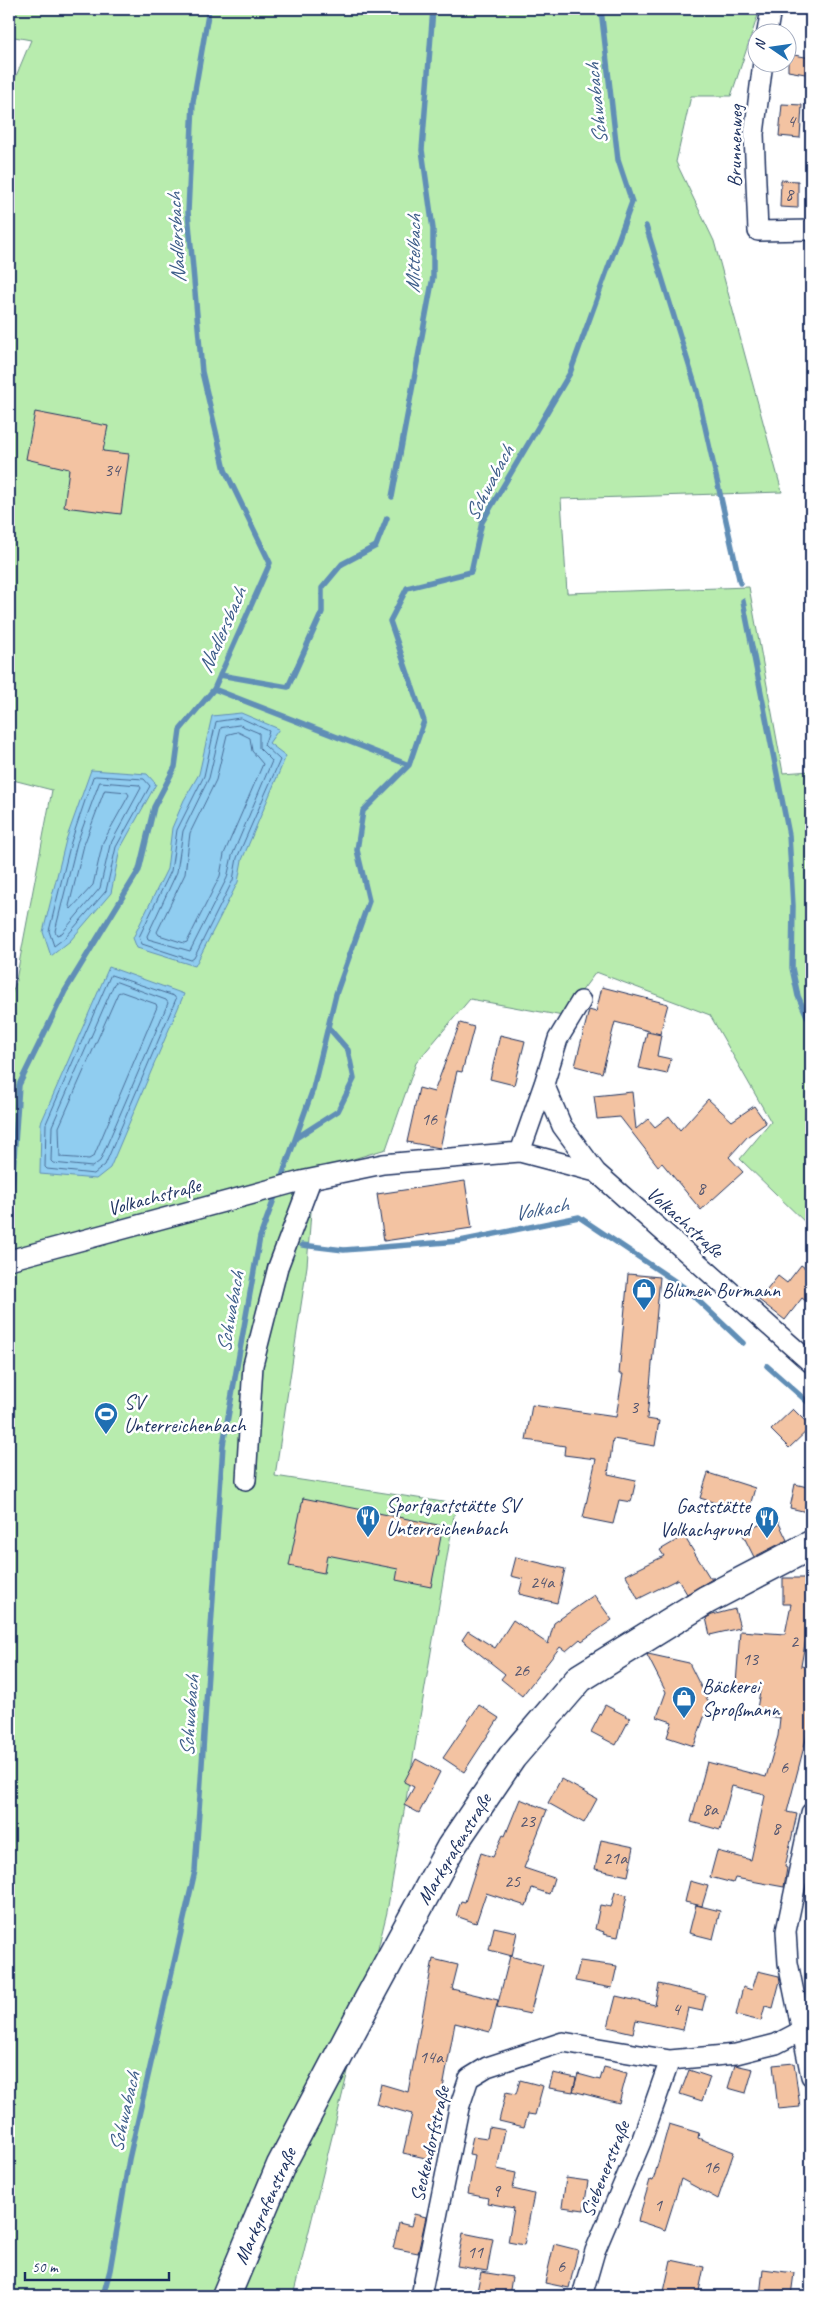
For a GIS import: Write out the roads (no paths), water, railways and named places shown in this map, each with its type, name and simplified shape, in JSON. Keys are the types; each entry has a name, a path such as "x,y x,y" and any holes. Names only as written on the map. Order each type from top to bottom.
{"main road":[{"name":"Markgrafenstraße","path":"230,2286 281,2165 366,2004 452,1847 512,1757 580,1678 706,1600 811,1545"}],"street":[{"path":"769,22 771,9"},
{"name":"Brunnenweg","path":"762,72 754,134 758,231 811,230"},
{"path":"520,1152 558,1039 581,1001"},
{"name":"Volkachstraße","path":"544,1084 562,1126 596,1172 811,1363"},
{"name":"Volkachstraße","path":"14,1258 306,1180 384,1164 520,1152 596,1172"},
{"path":"246,1480 253,1365 278,1267 306,1180"},
{"path":"811,1813 786,1931 788,1963 811,2076"},
{"name":"Seckendorfstraße","path":"421,2296 459,2108 469,2078 487,2067 563,2042 670,2060 736,2054 776,2044 803,2030"},
{"name":"Siebenerstraße","path":"582,2296 595,2251 641,2142 670,2060"}],"water":[{"path":"241,713 279,729 269,743 286,756 242,860 238,882 195,966 137,948 133,938 167,869 172,828 184,800 199,774 212,716"},
{"path":"91,770 147,774 156,784 120,849 111,893 70,941 51,956 43,932 66,840"},
{"path":"109,967 184,994 110,1168 96,1179 40,1174 41,1123"}],"waterway":[{"name":"Nadlersbach","path":"9,1230 19,1085 65,991 139,870 154,807 175,767 180,730 214,689 270,563 225,470 202,372 188,212 193,102 209,9"},
{"name":"Mittelbach","path":"392,497 433,277 433,229 422,150 433,9"},
{"name":"Schwabach","path":"280,1182 313,1089 336,994 369,901 357,850 363,811 409,765 424,721 390,621 407,588 471,572 482,522 570,373 632,202 618,160 601,9"},
{"path":"646,226 697,391 740,583"},
{"name":"Mittelbach","path":"220,675 288,687 322,612 322,588 342,564 376,546 387,518"},
{"path":"743,601 789,835 793,906 792,968 798,996 811,1025"},
{"path":"214,689 409,765"},
{"name":"Schwabach","path":"296,1138 338,1111 354,1079 348,1050 328,1027"},
{"name":"Schwabach","path":"103,2296 110,2270 129,2159 195,1871 223,1445 260,1237 277,1191"},
{"name":"Volkach","path":"302,1245 344,1250 460,1241 579,1217 685,1288 743,1343"},
{"name":"Volkach","path":"767,1366 811,1405"}],"place":[{"name":"Blumen Burmann","path":"644,1311"},
{"name":"SV Unterreichenbach","path":"106,1435"},
{"name":"Sportgaststätte SV Unterreichenbach","path":"368,1538"},
{"name":"Gaststätte Volkachgrund","path":"767,1539"},
{"name":"Bäckerei Sproßmann","path":"684,1719"}]}
